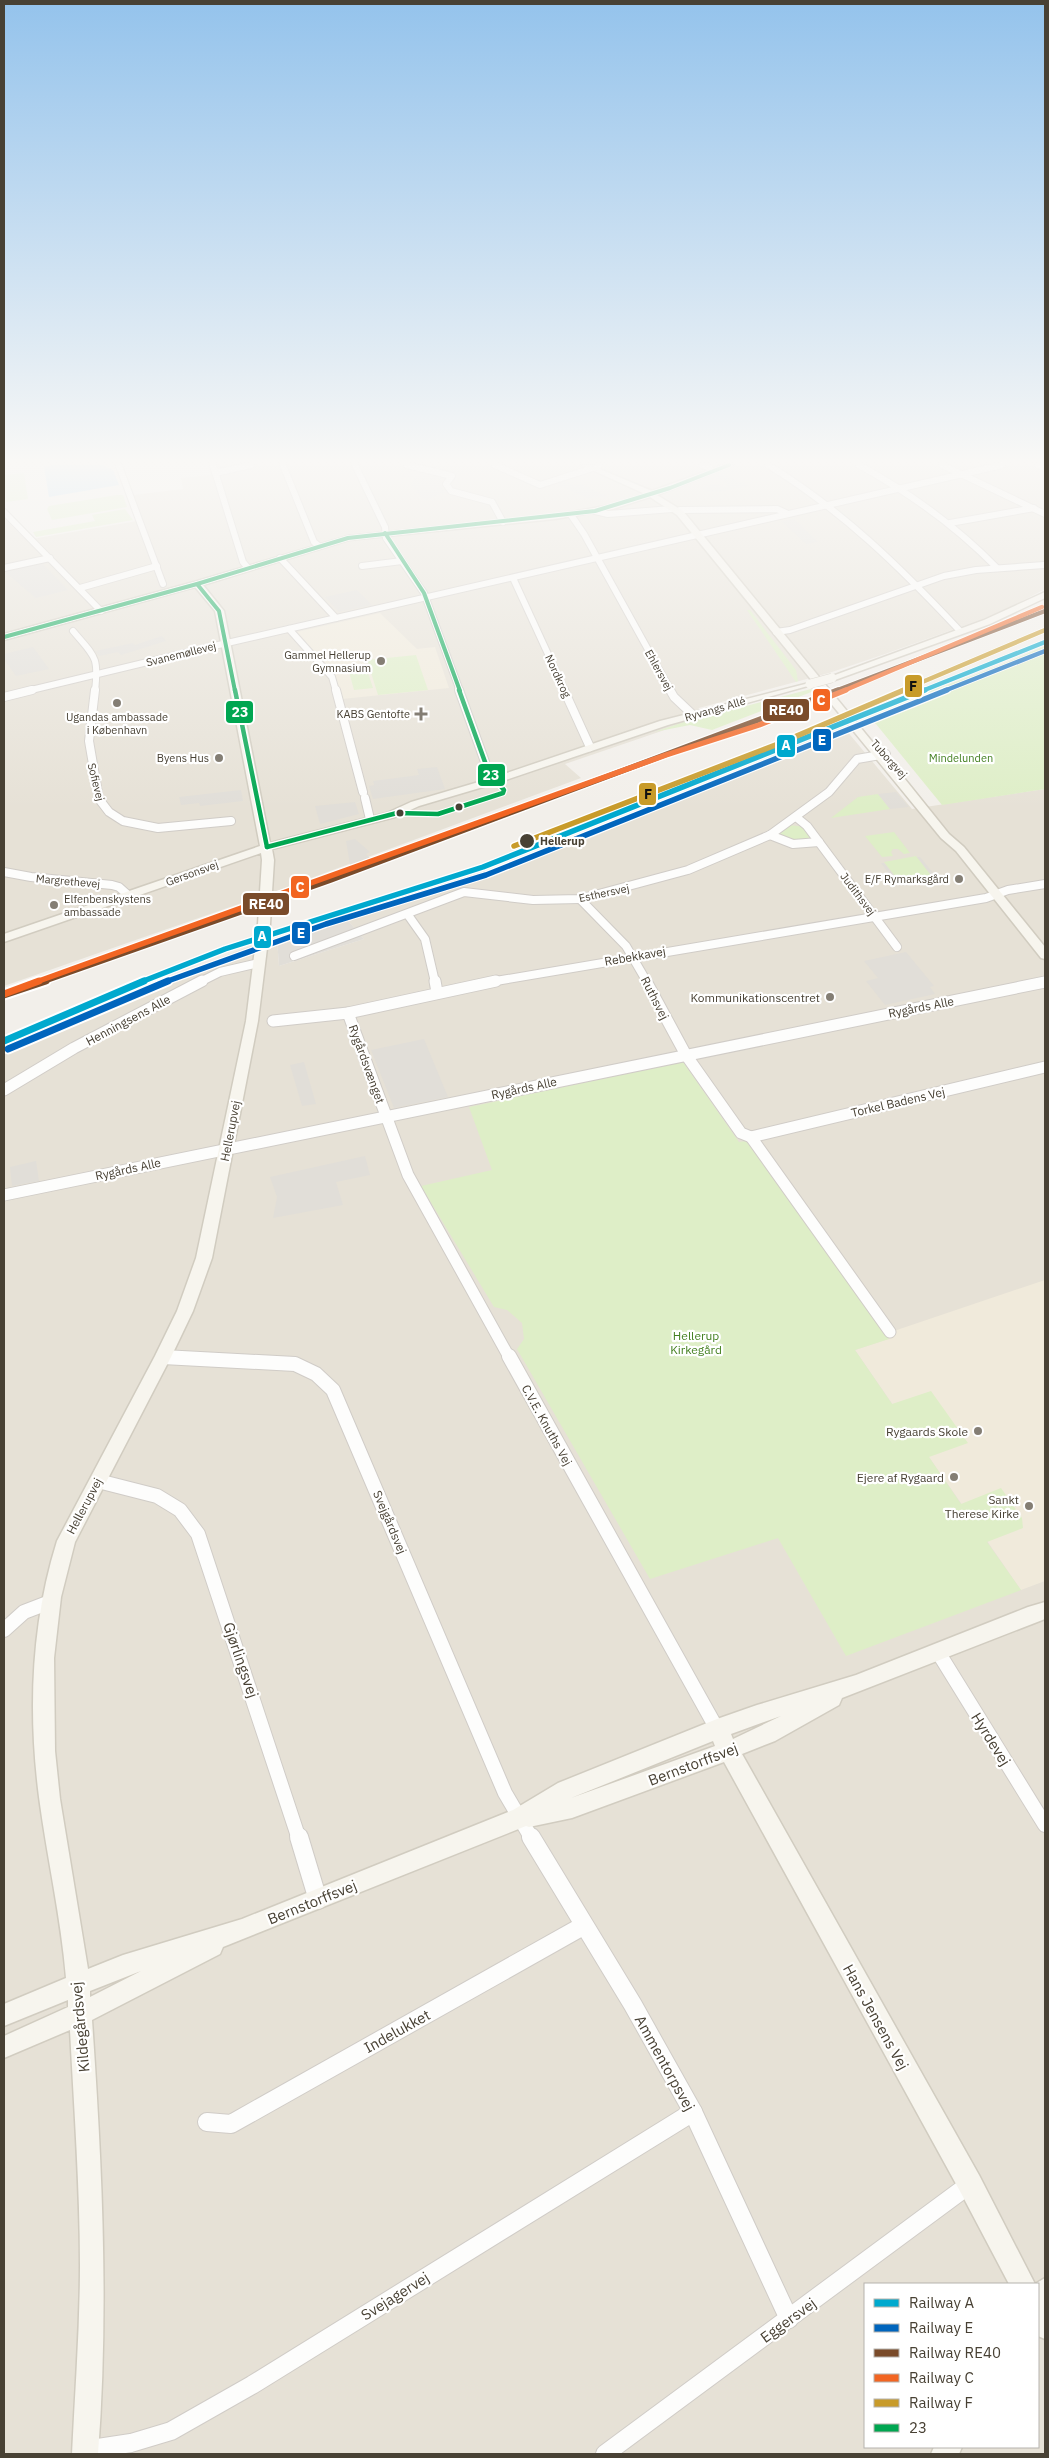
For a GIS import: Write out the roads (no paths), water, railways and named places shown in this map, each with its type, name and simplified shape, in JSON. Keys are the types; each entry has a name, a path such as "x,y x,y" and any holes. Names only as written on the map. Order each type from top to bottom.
{"street":[{"path":"72,580 101,611"},
{"path":"80,588 109,580"},
{"path":"162,580 163,584"},
{"path":"4,637 211,580"},
{"path":"300,580 336,618"},
{"path":"414,580 426,598 489,773 496,780"},
{"name":"Svanemøllevej","path":"4,697 226,643 506,580"},
{"name":"Nordkrog","path":"514,580 590,747"},
{"name":"Ehlersvej","path":"610,580 674,697 693,715"},
{"name":"Tuborgvej","path":"734,580 779,631 870,746 883,754 939,829 960,848 1045,955"},
{"path":"913,580 960,631"},
{"path":"779,631 935,580"},
{"name":"Hellerupvej","path":"50,1602 56,1567 66,1541 163,1357 185,1311 204,1258 252,1021 268,891 267,847 218,607 197,584"},
{"name":"Ryvangs Allé","path":"370,819 391,815 408,809 415,804 496,780 590,747 693,715 832,678 1014,611 1045,595"},
{"path":"289,629 332,677 364,789 370,819"},
{"name":"Sofievej","path":"73,631 94,657 98,665 89,741 99,799 103,807 116,819 140,826 168,827 231,821"},
{"name":"Esthersvej","path":"294,956 408,915 464,892 534,900 580,899 688,870 718,859 770,835 796,818 829,792 857,759 883,754"},
{"name":"Judithsvej","path":"796,818 807,826 898,946"},
{"name":"Gersonsvej","path":"4,938 267,847 370,819"},
{"path":"770,835 793,844 819,842"},
{"name":"Margrethevej","path":"4,872 31,878 112,885 119,887 128,895"},
{"name":"Rebekkavej","path":"273,1021 348,1012 437,992 633,956 986,898 1045,884"},
{"name":"Ruthsvej","path":"580,899 633,956 686,1055"},
{"path":"408,915 425,939 437,992"},
{"path":"1019,921 1045,968"},
{"name":"Tuborgvej","path":"1019,921 1045,944"},
{"name":"Henningsens Alle","path":"4,1090 74,1048 220,972 259,963"},
{"name":"Rygårds Alle","path":"4,1195 1045,982"},
{"name":"Rygårdsvænget","path":"348,1012 386,1116"},
{"path":"686,1055 740,1134 751,1137 890,1332"},
{"name":"Torkel Badens Vej","path":"751,1137 1045,1067"},
{"name":"C.V.E. Knuths Vej","path":"386,1116 408,1174 717,1729"},
{"name":"Svejgårdsvej","path":"163,1357 295,1364 312,1369 333,1390 505,1793 520,1818"},
{"name":"Gjørlingsvej","path":"98,1481 157,1496 180,1510 198,1534 270,1746 318,1900"},
{"path":"4,1630 16,1616 27,1609 50,1602"},
{"name":"Kildegårdsvej","path":"50,1602 46,1642 43,1719 47,1778 73,1938 94,2236 94,2283 85,2452"},
{"name":"Bernstorffsvej","path":"4,2015 123,1966 242,1930 520,1818 565,1790 717,1729 757,1714 856,1684 1042,1610"},
{"name":"Hyrdevej","path":"938,1652 1045,1825"},
{"name":"Bernstorffsvej","path":"520,1818 572,1808 655,1780 768,1734 856,1684"},
{"name":"Hans Jensens Vej","path":"717,1729 970,2184 1021,2283"},
{"name":"Ammentorpsvej","path":"520,1818 583,1926 634,2005 693,2112 790,2319"},
{"name":"Indelukket","path":"207,2122 231,2124 583,1926"},
{"name":"Bernstorffsvej","path":"4,2047 127,1992 242,1930"},
{"name":"Svejagervej","path":"85,2452 131,2444 171,2431 252,2385 693,2112"},
{"name":"Eggersvej","path":"605,2454 970,2184"},
{"path":"1039,2304 1045,2291"},
{"path":"1039,2315 1045,2326"}],"rail line":[{"name":"C","path":"4,994 666,755 759,725 1042,607"},
{"name":"RE40","path":"4,995 168,939 331,880 1045,611"},
{"name":"F","path":"514,846 778,744 1045,630"},
{"name":"A","path":"4,1041 114,993 225,949 483,867 1045,642"},
{"name":"E","path":"8,1049 117,1001 228,958 326,924 486,875 1045,651"}],"place":[{"name":"Gammel Hellerup Gymnasium","path":"381,661"},
{"name":"Ugandas ambassade i København","path":"117,703"},
{"name":"KABS Gentofte","path":"421,714"},
{"name":"Byens Hus","path":"219,758"},
{"name":"Hellerup","path":"527,841"},
{"name":"E/F Rymarksgård","path":"959,879"},
{"name":"Elfenbenskystens ambassade","path":"54,905"},
{"name":"Kommunikationscentret","path":"830,997"},
{"name":"Rygaards Skole","path":"978,1431"},
{"name":"Ejere af Rygaard","path":"954,1477"},
{"name":"Sankt Therese Kirke","path":"1029,1506"}],"park label":[{"name":"Mindelunden","path":"961,758"},
{"name":"Hellerup Kirkegård","path":"696,1342"}]}
